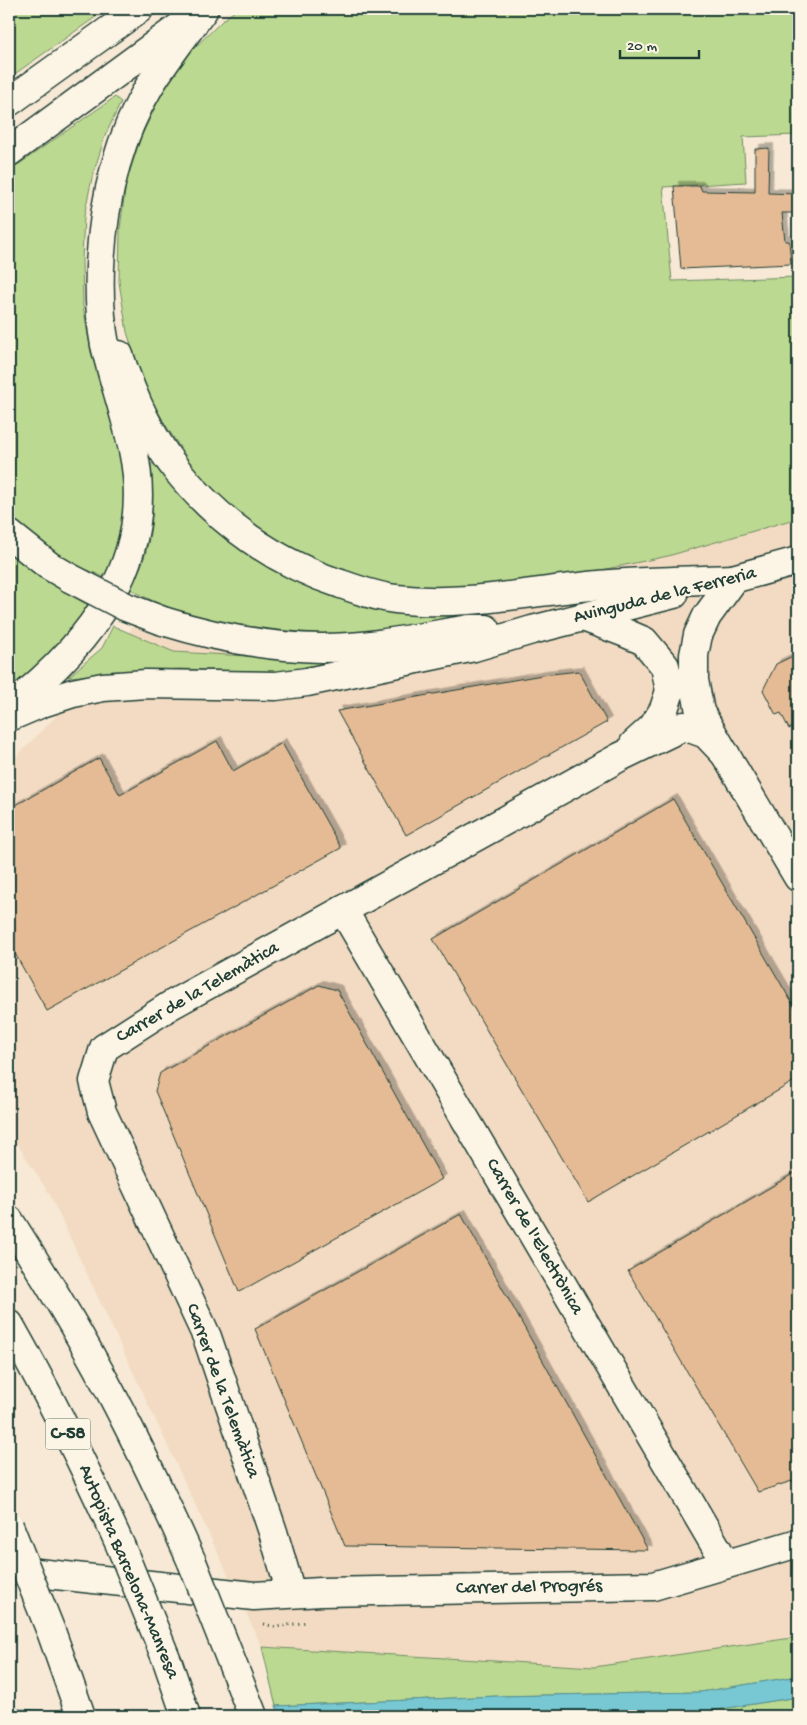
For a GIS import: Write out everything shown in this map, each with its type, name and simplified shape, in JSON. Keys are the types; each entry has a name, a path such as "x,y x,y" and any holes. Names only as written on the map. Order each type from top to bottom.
{"main road":[{"path":"9,102 139,9"},
{"path":"9,152 204,9"},
{"path":"9,708 77,646 100,616 118,584 128,557 134,534 138,479 134,452 106,345 100,308 103,222 110,181 119,150 133,116 150,84 204,9"},
{"path":"100,268 108,320 125,374 142,414 176,470 218,514 241,533 294,565 323,578 395,599 435,601 483,600 574,588 734,579"},
{"path":"9,534 48,565 126,607 197,632 238,640 282,646 322,648 360,646 469,629 532,630"},
{"name":"Avinguda de la Ferreria","path":"532,630 798,561"},
{"path":"734,579 707,616 698,635 694,655 694,680 700,712 798,877"},
{"path":"583,617 644,641 665,666 670,691 664,709 653,727 620,757"},
{"path":"9,717 42,703 73,693 103,687 146,684 276,686 307,682 474,647 532,630"},
{"path":"620,757 684,726 706,734 726,755"},
{"name":"Carrer de la Telemàtica","path":"291,1593 273,1532 207,1337 102,1112 94,1081 104,1048 171,1005 620,757"},
{"name":"Carrer de l'Electrònica","path":"343,910 726,1564"},
{"path":"9,1220 83,1343 128,1427 192,1562 252,1716"},
{"name":"Autopista Barcelona-Manresa","path":"9,1324 31,1362 87,1471 121,1546 168,1663 186,1716"},
{"path":"9,1526 52,1634 81,1716"},
{"name":"Carrer del Progrés","path":"9,1570 254,1596 291,1593 653,1586 798,1543"}],"shaded area":[{"path":"213,473 798,515 798,1637 594,1667 262,1647 50,1195 9,1131 9,764 119,652"}],"green space":[{"path":"9,9 107,9 9,78"},
{"path":"237,9 798,9 798,135 743,137 746,182 663,187 672,281 798,277 798,518 668,556 540,583 479,590 401,589 310,560 274,541 231,509 196,472 144,387 127,332 119,282 120,229 126,183 141,137 161,95 186,56"},
{"path":"115,97 121,102 105,136 92,178 84,216 82,260 83,306 91,352 123,460 126,521 108,579 54,555 9,522 9,171"},
{"path":"158,462 208,521 460,614 462,621 341,637 243,631 174,612 130,589 147,549 153,501 151,464"},
{"path":"9,549 43,579 91,607 51,656 9,691"},
{"path":"113,626 174,652 338,661 282,672 179,669 68,677 102,648"},
{"path":"798,1637 798,1676 701,1692 498,1696 276,1706 262,1647 594,1667"},
{"path":"798,1697 798,1716 662,1716 709,1711"}],"water":[{"path":"798,1676 798,1697 709,1711 662,1716 280,1716 276,1706 498,1696 701,1692"}],"building":[{"path":"769,148 768,193 798,194 798,213 782,213 785,241 789,241 791,264 681,269 674,186 700,186 702,191 755,192 755,149"},
{"path":"798,646 798,738 793,727 789,729 781,713 776,715 763,690 776,664 797,654 795,648"},
{"path":"579,671 607,722 406,835 337,711 542,675"},
{"path":"217,741 233,771 282,743 341,848 47,1011 9,943 9,809 99,758 120,795"},
{"path":"673,799 798,1013 798,1079 588,1202 433,939"},
{"path":"319,985 337,990 442,1179 239,1292 155,1091 160,1073"},
{"path":"798,1171 798,1479 758,1492 628,1271"},
{"path":"461,1214 648,1550 345,1546 255,1329"}],"waterway":[{"path":"9,1712 76,1716"}]}
